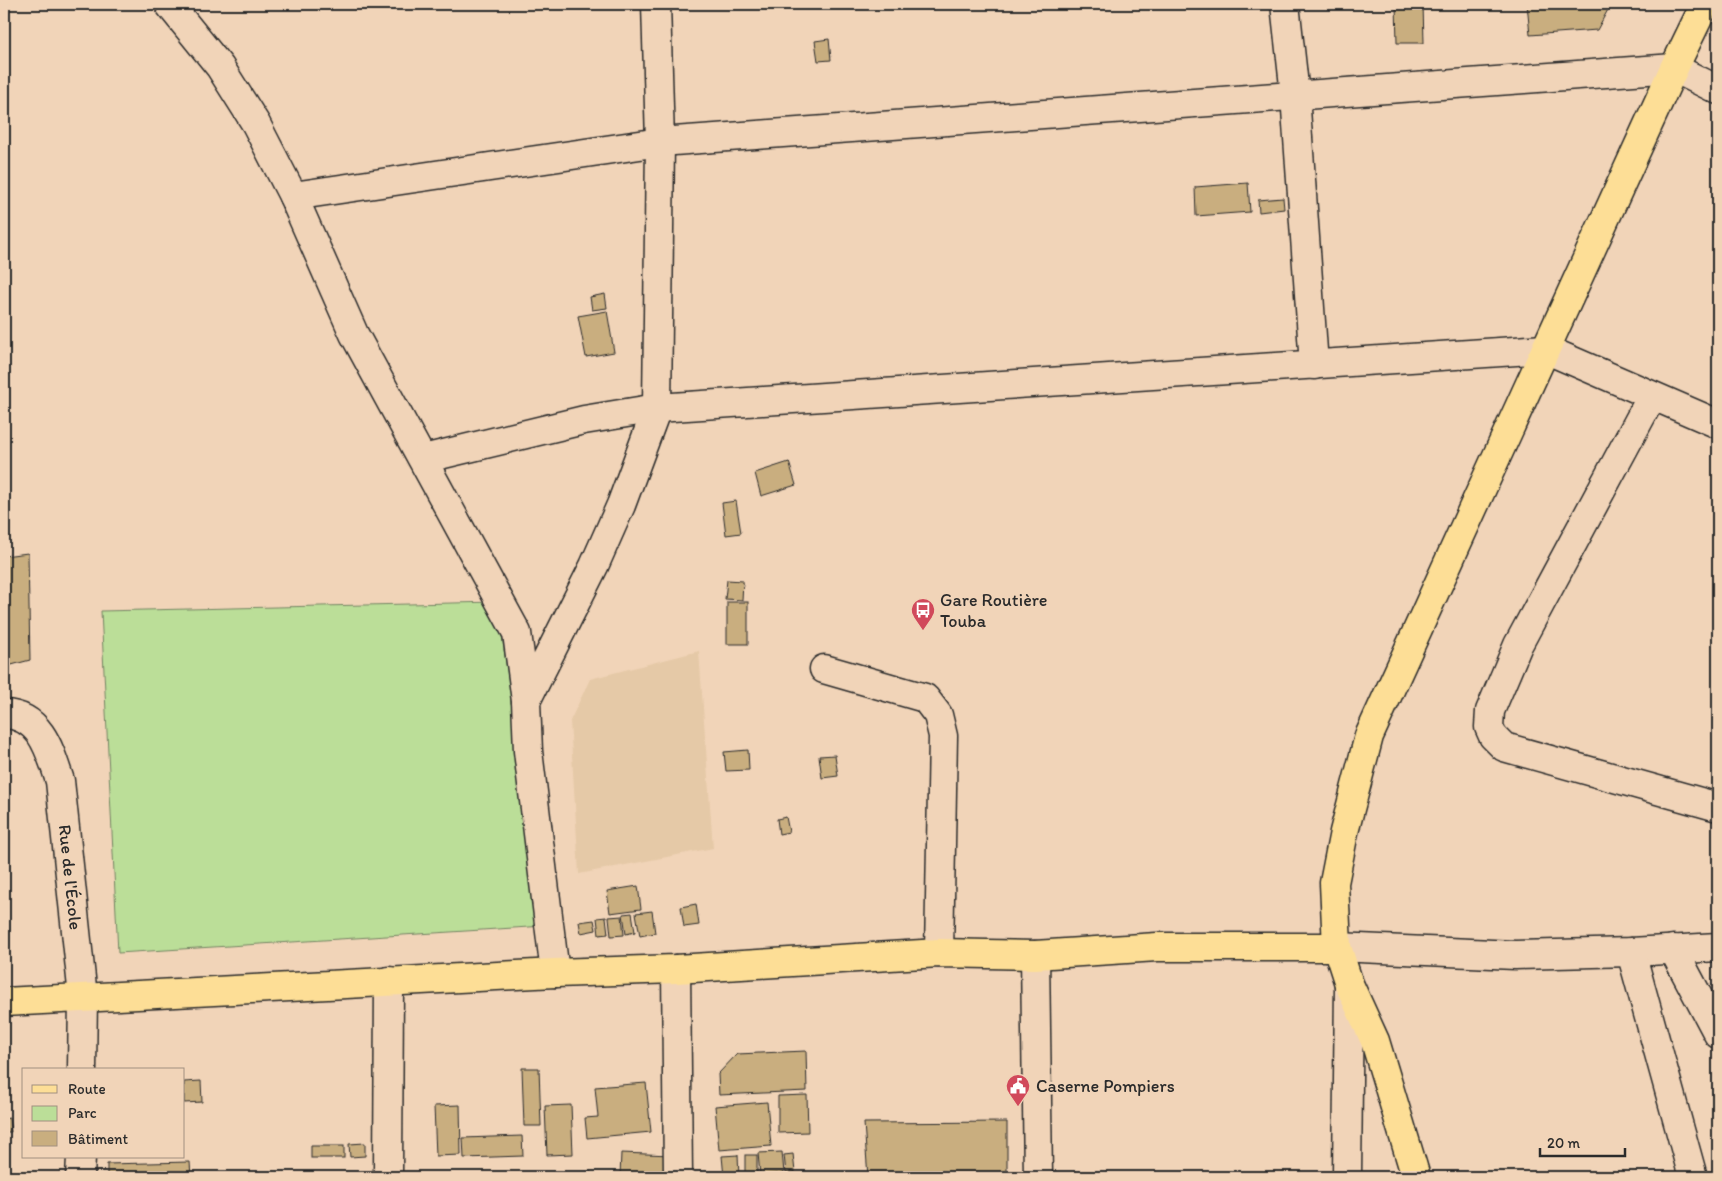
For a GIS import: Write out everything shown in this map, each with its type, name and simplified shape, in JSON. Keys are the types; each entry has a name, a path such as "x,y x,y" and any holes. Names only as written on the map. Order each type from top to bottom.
{"main road":[{"path":"1416,1177 1375,1041 1349,984 1337,947 1334,883 1344,832 1370,736 1545,349 1705,4"},
{"path":"4,1002 556,972 676,969 939,953 1035,955 1157,947 1337,947"}],"street":[{"path":"169,4 220,67 256,124 293,196 354,334 518,633 526,701 528,751 556,972"},
{"path":"526,701 594,566 621,505 658,408 660,142 656,4"},
{"path":"1285,4 1295,95 1314,365"},
{"path":"293,196 660,142 1674,68 1718,90"},
{"path":"423,459 584,420 658,408 1545,349 1718,424"},
{"path":"1652,396 1518,645 1490,710 1489,727 1493,736 1504,747 1718,807"},
{"path":"824,669 925,698 938,716 943,736 939,953"},
{"name":"Rue de l'École","path":"4,714 15,714 35,726 50,750 60,781 83,997 82,1068"},
{"path":"1337,947 1515,955 1631,952 1718,946"},
{"path":"1673,949 1718,1034"},
{"path":"1631,952 1693,1177"},
{"path":"1035,955 1038,1177"},
{"path":"676,969 678,1177"},
{"path":"388,1177 389,982"},
{"path":"1347,1177 1349,984"},
{"path":"80,1177 81,1158"}],"shaded area":[{"path":"699,651 713,848 579,874 570,721 590,679"}],"green space":[{"path":"497,602 545,926 118,953 101,611"}],"building":[{"path":"1396,4 1423,4 1424,43 1397,43"},
{"path":"1527,4 1611,4 1597,30 1530,35"},
{"path":"829,39 831,60 818,61 815,41"},
{"path":"1248,183 1250,212 1196,216 1195,187"},
{"path":"1283,198 1284,209 1259,212 1258,200"},
{"path":"605,294 607,308 592,310 590,297"},
{"path":"607,311 614,352 586,357 578,316"},
{"path":"789,462 796,485 761,496 755,473"},
{"path":"736,501 741,533 726,535 722,503"},
{"path":"28,553 30,660 4,667 4,556"},
{"path":"727,580 743,581 742,600 725,599"},
{"path":"727,602 748,602 748,644 727,644"},
{"path":"748,750 749,770 726,771 724,752"},
{"path":"835,755 838,776 822,778 819,756"},
{"path":"786,817 789,832 779,834 777,819"},
{"path":"638,886 641,909 610,913 607,891"},
{"path":"696,904 699,925 684,927 681,907"},
{"path":"652,911 655,933 640,936 636,913"},
{"path":"632,913 635,932 626,934 623,914"},
{"path":"622,916 624,935 611,936 609,917"},
{"path":"606,917 608,934 599,935 597,918"},
{"path":"594,920 596,930 581,933 579,922"},
{"path":"806,1051 807,1091 719,1095 718,1074 737,1054"},
{"path":"522,1068 539,1068 541,1126 524,1126"},
{"path":"201,1081 202,1102 185,1103 185,1082"},
{"path":"646,1083 651,1132 587,1138 585,1118 598,1117 595,1087"},
{"path":"807,1095 808,1132 778,1133 778,1096"},
{"path":"767,1102 771,1146 719,1150 715,1106"},
{"path":"460,1105 461,1155 436,1156 434,1106"},
{"path":"571,1105 573,1154 547,1155 545,1106"},
{"path":"9,1118 11,1132 4,1132 4,1119"},
{"path":"1007,1122 1007,1177 868,1177 864,1123"},
{"path":"522,1136 523,1156 464,1158 463,1138"},
{"path":"365,1143 365,1156 350,1157 349,1144"},
{"path":"311,1146 344,1146 344,1158 311,1158"},
{"path":"782,1152 784,1173 760,1175 758,1153"},
{"path":"621,1153 671,1155 671,1177 620,1177"},
{"path":"793,1154 795,1172 786,1173 784,1155"},
{"path":"738,1155 739,1177 724,1177 722,1156"},
{"path":"745,1155 757,1155 757,1177 745,1177"},
{"path":"190,1162 191,1177 107,1177 107,1164"},
{"path":"591,1172 591,1177 559,1177 559,1174"}],"place":[{"name":"Gare Routière Touba","path":"923,631"},
{"name":"Caserne Pompiers","path":"1018,1107"}]}
